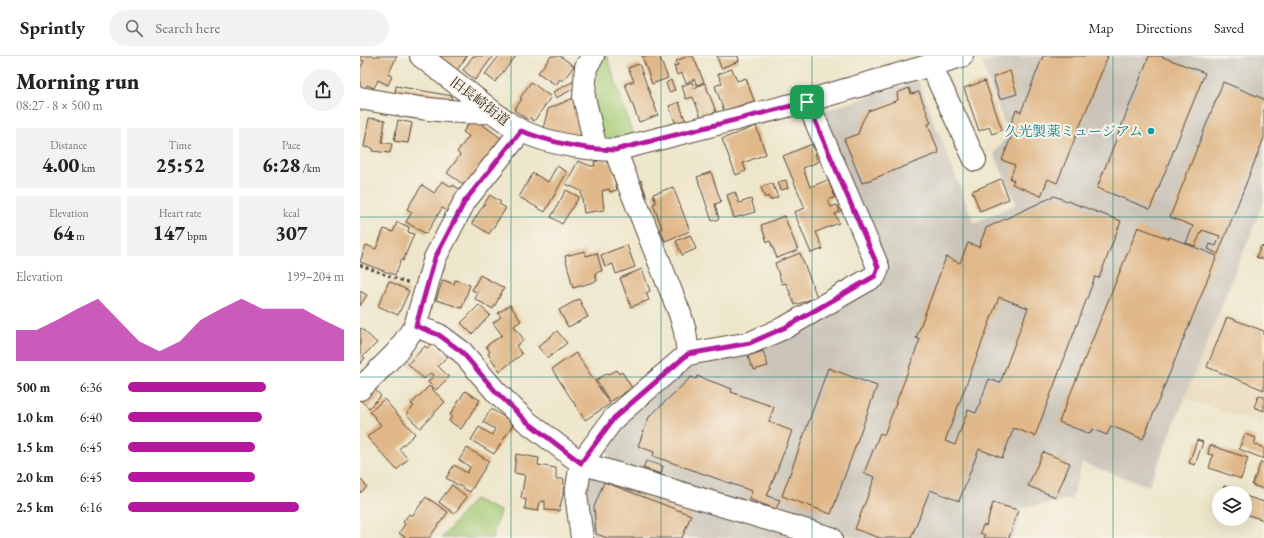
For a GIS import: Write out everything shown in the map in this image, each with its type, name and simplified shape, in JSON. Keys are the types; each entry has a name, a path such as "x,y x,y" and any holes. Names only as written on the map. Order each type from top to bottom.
{"street":[{"name":"旧長崎街道","path":"421,56 493,112 521,131 548,141 569,146 606,150 807,102 962,56"},
{"path":"593,56 586,67 584,97 606,150 680,314 685,331 688,354"},
{"path":"931,65 975,160"},
{"path":"360,98 436,111 475,113 493,112"},
{"path":"582,538 576,494 581,463 614,418 688,354 750,343 786,327 875,276 878,267 807,102"},
{"path":"360,389 397,352 416,326 435,258 465,201 521,131"},
{"path":"416,326 439,335 462,352 496,392 526,421 581,463 831,538"}],"path":[{"path":"360,265 426,290"}],"shaded area":[{"path":"1004,56 1264,56 1264,201 1149,486 1082,463 1072,499 1022,508 1015,538 860,538 618,464 610,459 607,452 607,444 612,434 681,367 745,353 879,288 885,273 820,112 918,81 974,223 1016,204 994,153 1008,135 982,63"},
{"path":"1220,311 1264,328 1264,426 1184,398"},
{"path":"592,474 805,538 589,538 585,481"}],"green space":[{"path":"599,56 607,56 634,138 603,140 589,94"},
{"path":"474,499 500,511 492,538 442,538"}],"building":[{"path":"361,56 397,56 388,75 392,76 388,85 378,80 374,88 367,85 364,90 360,88 360,69 364,61 360,60"},
{"path":"439,56 467,56 457,70"},
{"path":"473,56 493,56 475,80 463,70"},
{"path":"499,56 516,56 495,82 485,74"},
{"path":"551,56 560,56 574,66 563,81 560,79 556,85 538,73"},
{"path":"642,56 659,56 668,78 652,84"},
{"path":"688,56 693,56 704,82 697,85 694,79 686,83 682,73 677,75 674,66 678,65 676,61"},
{"path":"717,56 738,56 739,61 721,68"},
{"path":"1043,56 1108,56 1057,183 1048,179 1041,196 1012,184 1014,180 1010,179 1015,165 1002,160 1014,130 1009,128 1016,110 1021,112"},
{"name":"久光製薬ミュージアム","path":"1149,56 1160,56 1205,73 1150,209 1097,188"},
{"path":"639,64 658,115 639,122 625,84 634,81 628,68"},
{"path":"732,69 737,81 746,78 754,101 724,111 715,86 722,83 718,74"},
{"path":"1010,71 1017,94 1000,99 993,77"},
{"path":"576,80 579,86 556,98 553,92"},
{"path":"671,80 675,90 669,92 666,83"},
{"path":"985,81 1002,130 992,134 989,127 979,131 964,88"},
{"path":"531,82 551,97 534,121 530,118 528,120 514,110"},
{"path":"692,82 694,88 705,83 716,112 701,117 693,97 686,99 682,86"},
{"path":"1223,82 1264,99 1264,138 1218,254 1208,249 1210,244 1216,246 1220,236 1202,230 1195,246 1186,243 1193,226 1170,217"},
{"path":"396,86 452,96 450,105 395,95"},
{"path":"909,88 911,94 919,92 931,123 928,124 939,153 862,183 844,139 858,134 868,111 898,100 897,93"},
{"path":"578,96 588,140 543,129 548,109"},
{"path":"679,102 685,120 676,124 669,106"},
{"path":"369,118 385,120 382,142 392,144 390,153 372,151 373,148 364,147"},
{"path":"398,120 412,123 408,143 394,141"},
{"path":"469,123 480,123 504,140 467,187 447,173 460,155 457,152 469,136 463,132"},
{"path":"756,126 766,154 743,163 746,171 736,175 722,139"},
{"path":"812,144 818,162 803,168 810,187 828,180 835,197 828,200 831,207 837,205 840,212 835,214 839,223 816,232 823,249 811,253 794,212 805,208 783,156"},
{"path":"606,159 607,163 611,162 617,190 610,192 609,189 602,191 604,210 584,213 581,191 566,184 578,161 595,166 594,162"},
{"path":"557,166 567,172 545,212 519,197 533,173 548,182"},
{"path":"711,172 721,202 715,204 719,219 712,221 697,177"},
{"path":"1001,179 1009,199 980,211 972,191"},
{"path":"641,180 647,198 642,200 636,182"},
{"path":"786,180 788,188 781,190 778,182"},
{"path":"442,181 452,187 453,185 464,192 449,212 442,208 426,234 406,222 412,212 407,209 422,185 434,193"},
{"path":"772,183 778,197 770,200 768,196 765,198 761,187"},
{"path":"673,187 690,231 665,241 653,204 656,203 653,194"},
{"path":"566,190 579,197 562,224 551,217"},
{"path":"735,192 739,203 751,199 755,212 734,218 727,195"},
{"path":"490,195 501,202 499,204 506,208 489,234 472,223"},
{"path":"1054,196 1121,221 1099,278 1095,277 1035,436 1014,428 1002,458 979,449 959,501 930,490 911,538 880,538 855,529 875,477 864,473 880,433 884,435 920,339 916,338 946,257 960,263 968,243 979,247 986,228","holes":["999,297 1028,308 1000,383 989,379 976,413 968,410 955,445 945,441"]},
{"path":"784,216 798,250 777,258 770,241 767,242 761,225"},
{"path":"397,222 409,227 408,232 414,234 403,261 401,260 395,275 360,262 366,245 376,249 384,229 393,232"},
{"path":"1138,227 1169,239 1169,237 1217,256 1143,439 1111,426 1107,435 1092,429 1090,434 1059,422"},
{"path":"690,235 696,249 682,255 676,241"},
{"path":"627,245 635,267 616,274 613,264 605,267 601,255"},
{"path":"1261,246 1264,247 1264,260 1256,257"},
{"path":"585,251 586,256 597,253 602,271 595,273 597,281 573,288 565,256"},
{"path":"800,253 817,297 795,305 786,283 782,284 775,263"},
{"path":"642,269 650,291 646,293 649,300 631,307 620,278"},
{"path":"480,275 504,288 493,309 475,299 478,293 472,290"},
{"path":"443,280 454,284 455,280 470,285 462,308 436,300"},
{"path":"389,281 409,291 398,315 378,306"},
{"path":"360,291 367,295 360,306"},
{"path":"579,299 588,317 568,327 559,310"},
{"path":"479,305 490,315 472,334 461,323"},
{"path":"510,305 521,321 514,326 524,340 516,346 522,354 500,371 488,354 490,352 486,346 502,335 493,323 501,317 498,313"},
{"path":"1227,317 1264,331 1264,390 1207,367"},
{"path":"361,328 377,343 363,356 365,358 360,364 360,329"},
{"path":"557,331 567,343 548,358 538,347"},
{"path":"434,342 448,356 438,366 449,377 436,390 428,382 434,375 431,373 424,379 408,364 425,346 427,348"},
{"path":"763,351 768,366 754,370 748,356"},
{"path":"576,353 610,404 585,420 552,369"},
{"path":"828,368 877,386 831,514 782,496"},
{"path":"617,370 619,374 622,372 632,388 610,402 596,380"},
{"path":"697,376 732,389 731,392 774,407 769,422 792,431 767,496 780,500 776,509 749,499 752,491 653,456 654,452 638,446 649,417 691,377 696,379"},
{"path":"429,386 445,402 420,428 406,414 414,406 411,404"},
{"path":"374,388 381,396 369,408 361,401"},
{"path":"465,391 480,400 461,429 449,421 452,416 450,415"},
{"path":"1259,395 1264,397 1264,411 1254,407"},
{"path":"384,399 415,434 399,449 408,459 397,470 367,437 381,425 370,412"},
{"path":"491,409 514,423 494,454 471,440 479,427 492,435 495,429 483,422"},
{"path":"1245,434 1256,438 1254,444 1264,448 1264,459 1239,449"},
{"path":"1197,440 1203,442 1195,465 1189,463"},
{"path":"1210,445 1248,458 1241,479 1209,468 1213,455 1208,454"},
{"path":"467,448 489,461 470,492 446,478 454,465 467,473 470,467 459,460"},
{"path":"1043,452 1070,463 1056,497 1028,486"},
{"path":"516,454 539,458 538,465 556,468 556,479 564,479 563,495 559,511 545,510 545,501 540,502 538,511 525,509 526,500 521,498 525,475 514,473"},
{"path":"646,461 663,466 661,474 643,468"},
{"path":"1261,462 1264,463 1264,489 1252,485"},
{"path":"360,478 367,487 360,493"},
{"path":"604,482 691,515 682,538 608,538 596,534 594,507"},
{"path":"452,485 467,497 454,514 439,502"},
{"path":"426,497 448,512 429,538 406,538 399,533 405,524 403,522 409,514 412,516"},
{"path":"1252,498 1264,502 1264,520 1252,516"},
{"path":"993,503 1018,510 1009,538 984,538 985,535 980,533 983,525 986,526"}],"place":[{"name":"久光製薬ミュージアム","path":"1151,131"}],"route":[{"path":"807,102 878,267 875,276 786,327 750,343 688,354 614,418 581,463 526,421 496,392 462,352 439,335 416,326 435,258 465,201 521,131 548,141 569,146 615,150 807,102"}]}
